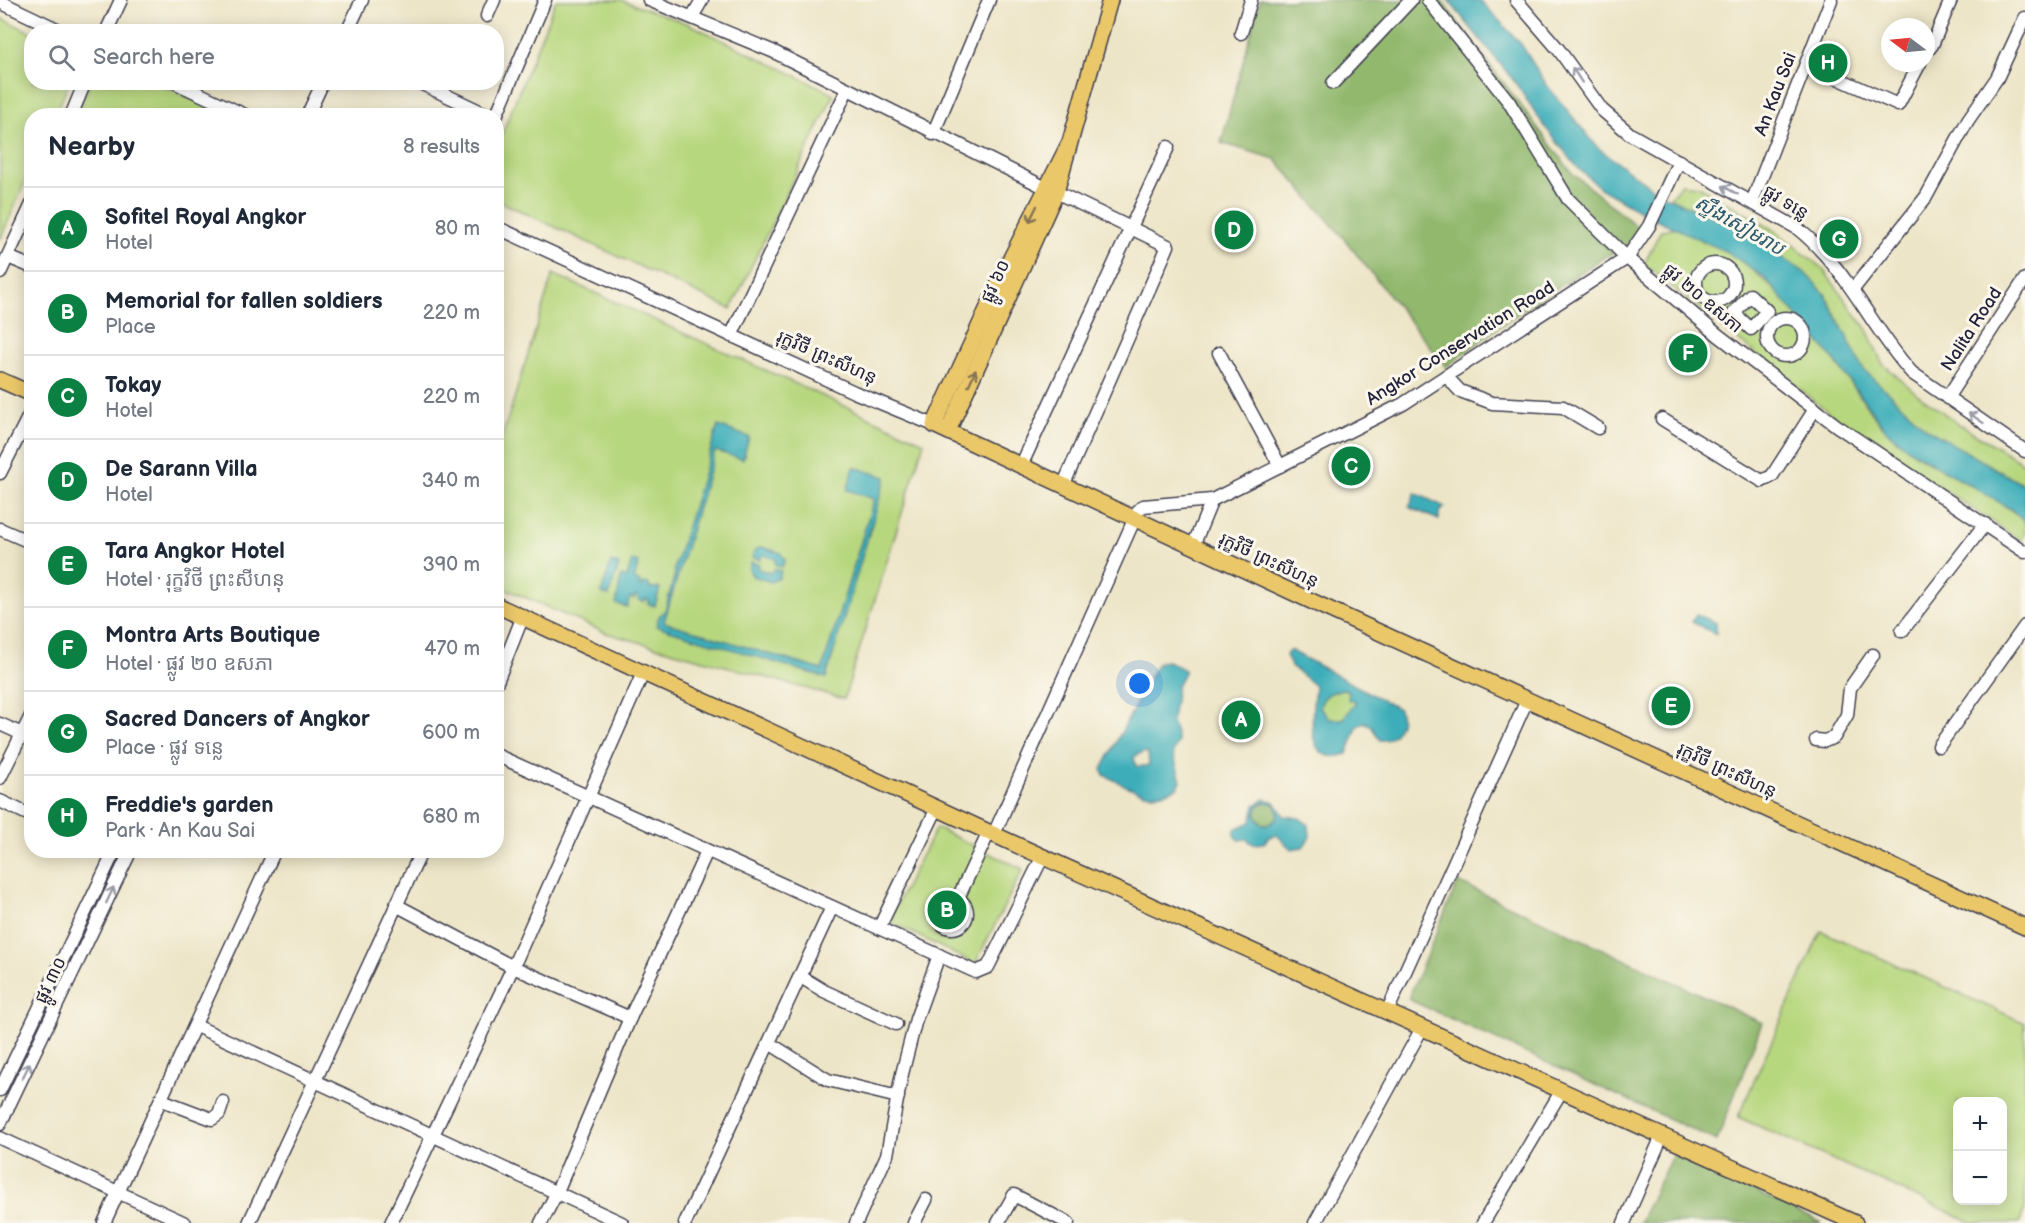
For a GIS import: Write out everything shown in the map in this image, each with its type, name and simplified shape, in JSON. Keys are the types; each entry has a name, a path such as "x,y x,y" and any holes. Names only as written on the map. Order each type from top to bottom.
{"main road":[{"name":"ផ្លូវ ៦០","path":"941,428 1051,190 1069,144 1110,0"},
{"path":"0,380 24,390"},
{"name":"រុក្ខវិថី ព្រះសីហនុ","path":"941,428 1134,520 2025,927"},
{"path":"504,608 992,833 1855,1223"}],"street":[{"path":"110,24 121,0"},
{"path":"351,24 362,0"},
{"path":"487,16 494,0"},
{"path":"499,108 545,0"},
{"path":"649,0 782,56 933,134 1168,246 1063,486"},
{"path":"692,17 702,0"},
{"path":"933,134 989,0"},
{"path":"1240,33 1251,0"},
{"path":"1334,84 1411,0"},
{"name":"ផ្លូវ ២០ ឧសភា","path":"1428,0 1509,102 1568,200 1627,258 1718,335 1815,409 1985,525 2023,547"},
{"name":"ផ្លូវ ទន្លេ","path":"1516,0 1559,50 1602,110 1630,134 1797,228 1820,246 1854,288 1898,357 1912,373 2025,451"},
{"name":"An Kau Sai","path":"1752,202 1831,0"},
{"path":"1935,38 1952,0"},
{"path":"0,2 46,24"},
{"path":"1854,288 1926,197 1968,120 1997,78 2025,18"},
{"path":"1806,64 1898,105 1915,72"},
{"path":"74,108 82,90"},
{"path":"191,90 230,108"},
{"path":"311,108 319,90"},
{"path":"435,90 473,108"},
{"path":"731,336 847,90"},
{"path":"1021,466 1168,147"},
{"path":"1627,258 1649,226 1679,161"},
{"path":"0,273 24,222"},
{"name":"រុក្ខវិថី ព្រះសីហនុ","path":"504,231 731,336 941,428"},
{"path":"8,257 24,264"},
{"name":"Angkor Conservation Road","path":"1212,500 1403,404 1627,258"},
{"name":"Nalita Road","path":"1947,398 2025,279"},
{"path":"1219,353 1280,466"},
{"path":"1446,376 1460,391 1492,403 1563,407 1598,428"},
{"path":"1662,419 1762,481 1772,476 1815,409"},
{"path":"0,473 24,426"},
{"path":"958,898 992,833 1134,520 1143,506 1212,500 1193,546"},
{"path":"1902,631 1985,525"},
{"path":"0,529 24,540"},
{"path":"504,664 523,616"},
{"path":"1939,746 2025,626"},
{"path":"1816,740 1825,741 1834,737 1847,715 1850,688 1873,655"},
{"path":"391,1223 513,967 643,673"},
{"path":"1387,1012 1527,700"},
{"path":"0,724 24,739"},
{"path":"0,778 24,731"},
{"path":"504,759 976,972 988,967 1043,856"},
{"path":"0,801 24,812"},
{"path":"879,928 938,808"},
{"path":"541,1223 556,1194 630,1018 707,851"},
{"name":"ផ្លូវ ៣០","path":"0,1090 111,858"},
{"name":"ផ្លូវ ៣០","path":"0,1124 127,858"},
{"path":"104,1223 271,858"},
{"path":"249,1223 418,858"},
{"path":"396,905 513,967 630,1018"},
{"path":"685,1223 832,907"},
{"path":"856,1223 887,1155 916,1018 939,955"},
{"path":"801,977 824,991 896,1024"},
{"path":"196,1026 622,1223"},
{"path":"1315,1223 1422,1028"},
{"path":"770,1043 828,1080 898,1098"},
{"path":"1483,1223 1562,1090"},
{"path":"162,1100 212,1119 219,1114 223,1102"},
{"path":"1624,1223 1662,1136"},
{"path":"0,1138 185,1223"},
{"path":"998,1223 1014,1195 1068,1223"},
{"path":"914,1223 926,1200"}],"green space":[{"path":"556,0 621,0 689,24 834,94 731,309 504,203 504,129"},
{"path":"1260,0 1441,0 1572,173 1640,229 1630,245 1601,259 1513,317 1446,367 1342,236 1275,159 1221,143"},
{"path":"0,18 24,29 24,90 66,90 58,108 24,108 24,184 0,240"},
{"path":"1816,52 1842,64 1839,72 1814,62"},
{"path":"87,90 172,90 212,108 79,108"},
{"path":"1681,184 1699,186 1777,232 1823,269 1867,330 1882,363 1916,393 1959,424 2025,464 2025,486 1927,429 1863,369 1825,294 1804,272 1736,227 1670,198"},
{"path":"1674,228 1702,238 1751,269 1793,309 1812,331 1885,429 1917,455 1991,497 2025,522 2025,535 2021,541 1837,419 1644,264 1661,230"},
{"path":"553,274 924,442 844,699 606,633 504,588 504,431"},
{"path":"1343,689 1349,691 1349,697 1355,700 1355,704 1343,719 1329,719 1320,707 1321,703 1328,695"},
{"path":"1263,802 1271,802 1278,809 1278,817 1271,824 1263,824 1256,817 1256,809"},
{"path":"936,828 1023,869 975,964 888,921"},
{"path":"1458,882 1762,1023 1717,1141 1408,999"},
{"path":"1821,931 2025,1023 2025,1209 2019,1223 1974,1223 1738,1117"},
{"path":"1673,1154 1822,1223 1639,1223"}],"water":[{"name":"ស្ទឹងសៀមរាប","path":"1448,0 1480,0 1521,44 1546,84 1598,148 1662,195 1736,227 1804,272 1825,294 1863,369 1927,429 2025,486 2025,522 2011,509 1910,450 1885,429 1835,361 1764,277 1729,253 1647,215 1600,188 1578,168 1545,127 1514,81"},
{"path":"718,426 749,437 743,459 715,451 664,622 822,670 874,499 847,490 854,467 886,477 826,678 656,626 659,616 665,611 675,573 674,569"},
{"path":"1415,493 1445,507 1439,512 1439,520 1409,507"},
{"path":"762,547 781,553 785,560 782,567 775,565 776,559 762,555 760,560 752,557 755,550"},
{"path":"632,561 639,563 634,579 640,582 639,586 642,587 643,583 649,584 649,588 660,588 655,606 648,604 649,600 645,599 644,602 635,596 634,599 630,598 627,607 616,604 621,576 627,577"},
{"path":"611,562 619,565 609,596 601,593"},
{"path":"751,562 759,564 758,569 772,573 774,569 781,571 779,578 771,582 752,576 749,569"},
{"path":"1696,614 1716,623 1716,634 1692,622"},
{"path":"1290,650 1399,709 1400,720 1397,731 1390,738 1380,740 1371,726 1364,722 1357,727 1347,754 1332,756 1322,753 1313,735 1315,686 1291,666 1286,655","holes":["1343,689 1349,691 1348,700 1355,700 1355,704 1343,719 1329,719 1320,707 1323,700 1335,691"]},
{"path":"1168,661 1185,670 1177,686 1172,721 1178,741 1173,753 1181,781 1178,787 1167,792 1149,794 1132,789 1104,775 1102,769 1159,662","holes":["1145,752 1148,754 1149,765 1137,767 1134,759 1136,755"]},
{"path":"1265,799 1275,802 1284,816 1299,818 1309,825 1310,837 1303,847 1291,849 1277,835 1269,837 1264,843 1253,844 1246,839 1239,840 1235,837 1235,829 1251,822 1255,805","holes":["1265,802 1274,804 1278,812 1276,820 1268,825 1260,823 1255,815 1258,806"]}],"place":[{"name":"Freddie's garden","path":"1828,63"},
{"name":"De Sarann Villa","path":"1234,230"},
{"name":"Sacred Dancers of Angkor","path":"1839,239"},
{"name":"Montra Arts Boutique","path":"1688,353"},
{"name":"Tokay","path":"1351,466"},
{"name":"Tara Angkor Hotel","path":"1671,706"},
{"name":"Sofitel Royal Angkor","path":"1241,720"},
{"name":"Memorial for fallen soldiers","path":"947,910"}]}
